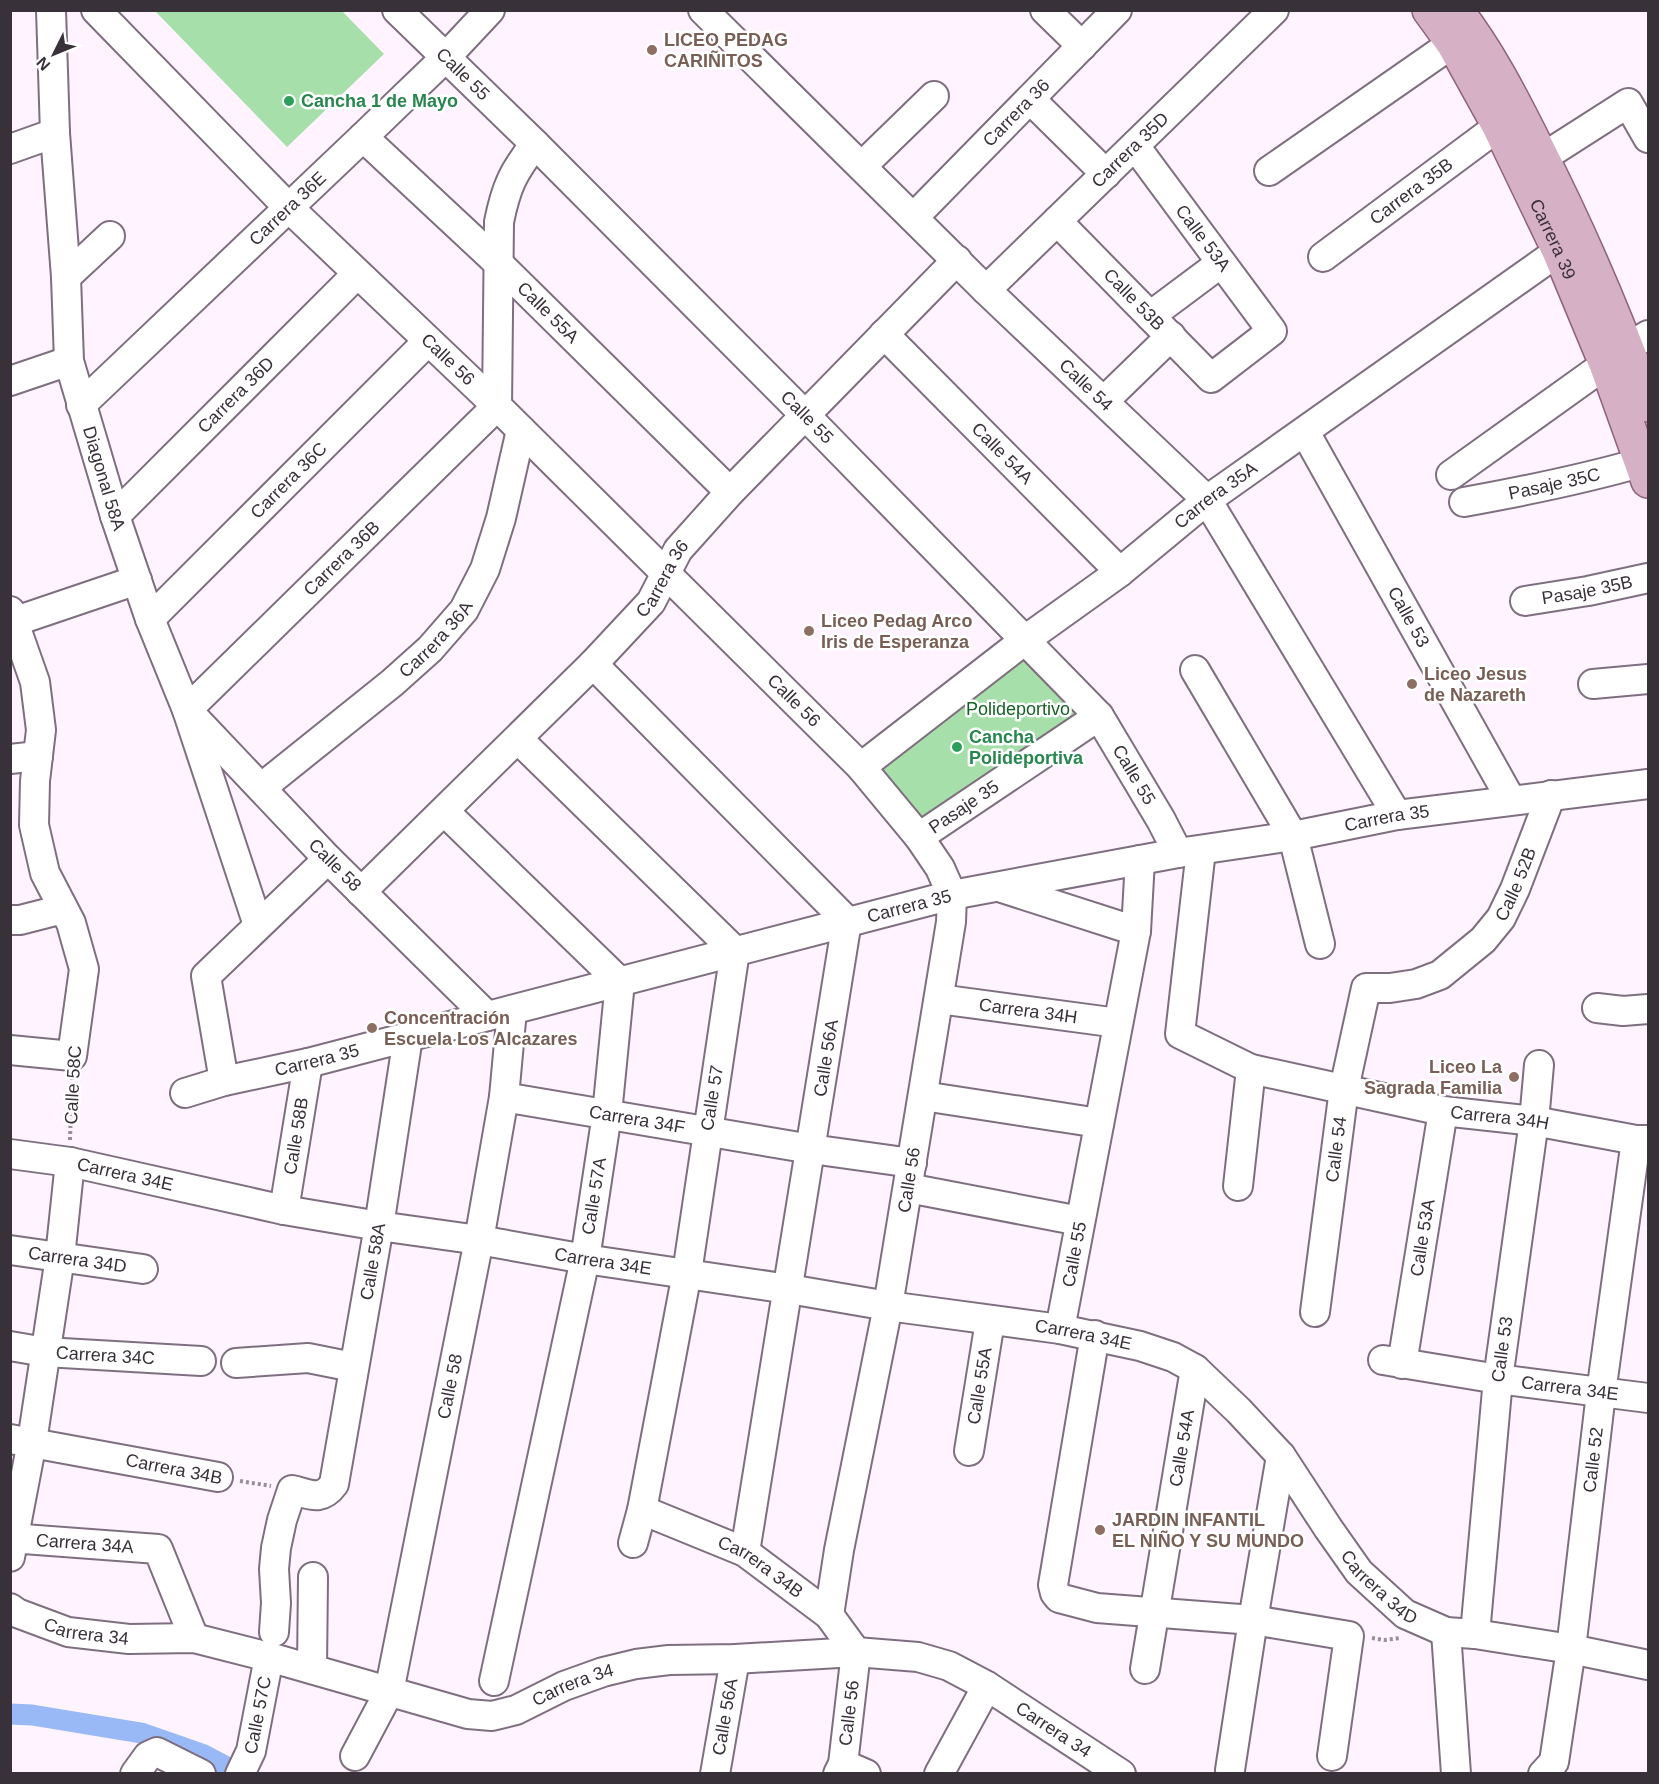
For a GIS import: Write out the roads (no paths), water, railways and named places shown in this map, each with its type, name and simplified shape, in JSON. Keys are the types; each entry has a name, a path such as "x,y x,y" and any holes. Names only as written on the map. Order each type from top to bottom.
{"main road":[{"name":"Carrera 39","path":"1429,10 1453,43 1569,244 1627,349 1648,405"},
{"name":"Carrera 39","path":"1456,10 1474,33 1511,97 1542,158 1569,244"},
{"name":"Carrera 39","path":"1627,349 1646,471"}],"street":[{"name":"Diagonal 58A","path":"51,10 55,132 66,278 69,361 150,619 187,710 258,925"},
{"name":"Calle 56","path":"96,10 288,207 497,406 861,767 919,837 940,868 952,895 951,922 888,1306 839,1550 829,1615"},
{"name":"Calle 55","path":"397,10 535,144 805,415 1099,716 1161,820 1189,852"},
{"name":"Carrera 36E","path":"81,405 446,57 490,10"},
{"name":"Calle 54","path":"703,10 987,290 1207,500 1397,815"},
{"path":"1045,10 1082,46"},
{"name":"Carrera 36","path":"914,217 1117,10"},
{"name":"Carrera 35D","path":"987,290 1274,10"},
{"path":"1269,171 1453,43"},
{"path":"862,166 934,96"},
{"path":"1030,99 1106,174"},
{"path":"1542,158 1628,103 1648,138"},
{"name":"Carrera 35B","path":"1323,257 1499,126"},
{"path":"10,149 55,132"},
{"name":"Calle 55A","path":"363,137 497,262 730,492"},
{"path":"497,406 499,222 504,194 517,167 535,144"},
{"name":"Calle 53A","path":"1135,146 1272,331 1211,378"},
{"name":"Calle 53B","path":"1057,221 1211,378"},
{"path":"66,278 110,236"},
{"name":"Carrera 35A","path":"861,767 1025,640 1120,572 1207,500 1569,244"},
{"name":"Carrera 36","path":"362,892 593,664 651,602 678,550 730,492 957,260"},
{"path":"1150,316 1221,262"},
{"name":"Carrera 36D","path":"116,516 357,274"},
{"name":"Calle 54A","path":"884,334 1120,572"},
{"path":"1104,402 1171,336"},
{"name":"Carrera 36C","path":"150,619 428,341"},
{"path":"1451,475 1627,349"},
{"path":"10,381 69,361"},
{"name":"Carrera 36B","path":"187,710 497,406"},
{"name":"Carrera 36A","path":"261,788 392,683 430,649 464,610 485,569 495,538 521,430"},
{"name":"Calle 53","path":"1305,432 1511,800"},
{"name":"Pasaje 35C","path":"1464,501 1646,471"},
{"name":"Pasaje 35B","path":"1526,601 1648,578"},
{"path":"12,619 137,580"},
{"name":"Calle 58C","path":"10,1050 72,1056 84,969 71,923 45,873 33,825 24,758 41,730 35,682 12,619"},
{"path":"593,664 847,921"},
{"path":"1196,670 1293,836 1320,944"},
{"path":"1593,684 1648,679"},
{"name":"Calle 58","path":"187,710 328,859 499,1013 504,1097 479,1240 389,1692 356,1756"},
{"name":"Pasaje 35","path":"919,837 1099,716"},
{"path":"518,739 735,951"},
{"name":"Carrera 35","path":"185,1093 224,1080 308,1063 952,895 1140,860 1293,836 1397,815 1648,784"},
{"name":"Calle 52B","path":"1366,988 1390,988 1416,984 1440,975 1483,940 1501,918 1515,889 1551,795"},
{"path":"445,812 620,982"},
{"name":"Carrera 34H","path":"1189,852 1180,1034 1251,1069 1443,1111 1534,1121 1642,1140"},
{"path":"224,1080 206,976 328,859"},
{"name":"Calle 55","path":"1060,1329 1136,931 1140,860"},
{"path":"1000,887 1136,931"},
{"path":"10,920 20,920 63,909"},
{"name":"Calle 56A","path":"745,1552 847,921"},
{"name":"Calle 57","path":"633,1543 642,1510 687,1273 735,951"},
{"name":"Calle 57A","path":"494,1681 585,1259 607,1114 620,982"},
{"name":"Calle 54","path":"1315,1312 1344,1089 1366,988"},
{"name":"Carrera 34H","path":"939,999 1118,1023"},
{"path":"1597,1008 1623,1011 1648,1009"},
{"name":"Calle 58A","path":"292,1490 319,1496 327,1493 334,1484 379,1226 408,1037"},
{"name":"Calle 58B","path":"284,1210 308,1063"},
{"name":"Calle 53","path":"1475,1634 1498,1379 1534,1121 1539,1065"},
{"path":"1238,1186 1251,1069"},
{"path":"923,1096 1099,1123"},
{"name":"Carrera 34F","path":"504,1097 811,1149 1080,1221"},
{"name":"Calle 53A","path":"1393,1362 1443,1111"},
{"name":"Calle 52","path":"1543,1773 1554,1762 1571,1649 1601,1393 1642,1140"},
{"name":"Carrera 34E","path":"10,1154 70,1162 284,1210 379,1226 888,1306 1095,1335 1173,1357 1195,1369"},
{"path":"11,1545 21,1440 45,1352 60,1257 70,1162"},
{"name":"Carrera 34D","path":"10,1250 143,1269"},
{"name":"Calle 55A","path":"969,1452 990,1321"},
{"path":"1095,1335 1053,1586 1055,1593 1059,1598 1097,1608 1253,1620 1349,1636 1332,1756"},
{"name":"Carrera 34C","path":"10,1347 45,1352 201,1361"},
{"path":"236,1362 308,1358 353,1366"},
{"name":"Carrera 34E","path":"1393,1362 1498,1379 1648,1398"},
{"name":"Calle 54A","path":"1145,1669 1195,1369"},
{"name":"Carrera 34D","path":"1195,1369 1281,1456 1359,1572 1405,1614 1446,1632 1475,1634 1571,1649 1648,1665"},
{"name":"Carrera 34B","path":"21,1440 218,1477"},
{"path":"1230,1770 1281,1456"},
{"name":"Calle 57C","path":"246,1762 272,1645 276,1603 274,1569 276,1548 292,1490"},
{"name":"Carrera 34B","path":"642,1510 745,1552 829,1615 856,1653"},
{"name":"Carrera 34A","path":"11,1545 158,1549 194,1638"},
{"path":"312,1669 313,1577"},
{"name":"Carrera 34","path":"10,1608 17,1613 68,1632 129,1639 194,1638 272,1645 312,1669 468,1714 492,1716 516,1710 564,1686 603,1672 636,1664 669,1660 856,1653 918,1657 949,1666 987,1686 1121,1773"},
{"path":"1446,1632 1456,1773"},
{"name":"Calle 56","path":"849,1770 856,1653"},
{"name":"Calle 56A","path":"715,1773 735,1659"},
{"path":"939,1773 987,1686"},
{"path":"138,1768 148,1756 157,1752 201,1773"}],"waterway":[{"path":"10,1714 32,1715 141,1733 204,1755 240,1774"}],"place":[{"name":"LICEO PEDAG CARIÑITOS","path":"652,50"},
{"name":"Cancha 1 de Mayo","path":"289,101"},
{"name":"Liceo Pedag Arco Iris de Esperanza","path":"809,631"},
{"name":"Liceo Jesus de Nazareth","path":"1412,684"},
{"name":"Cancha Polideportiva","path":"957,747"},
{"name":"Concentración Escuela Los Alcazares","path":"372,1028"},
{"name":"Liceo La Sagrada Familia","path":"1514,1077"},
{"name":"JARDIN INFANTIL EL NIÑO Y SU MUNDO","path":"1100,1530"}],"park label":[{"name":"Polideportivo","path":"1018,709"}]}
